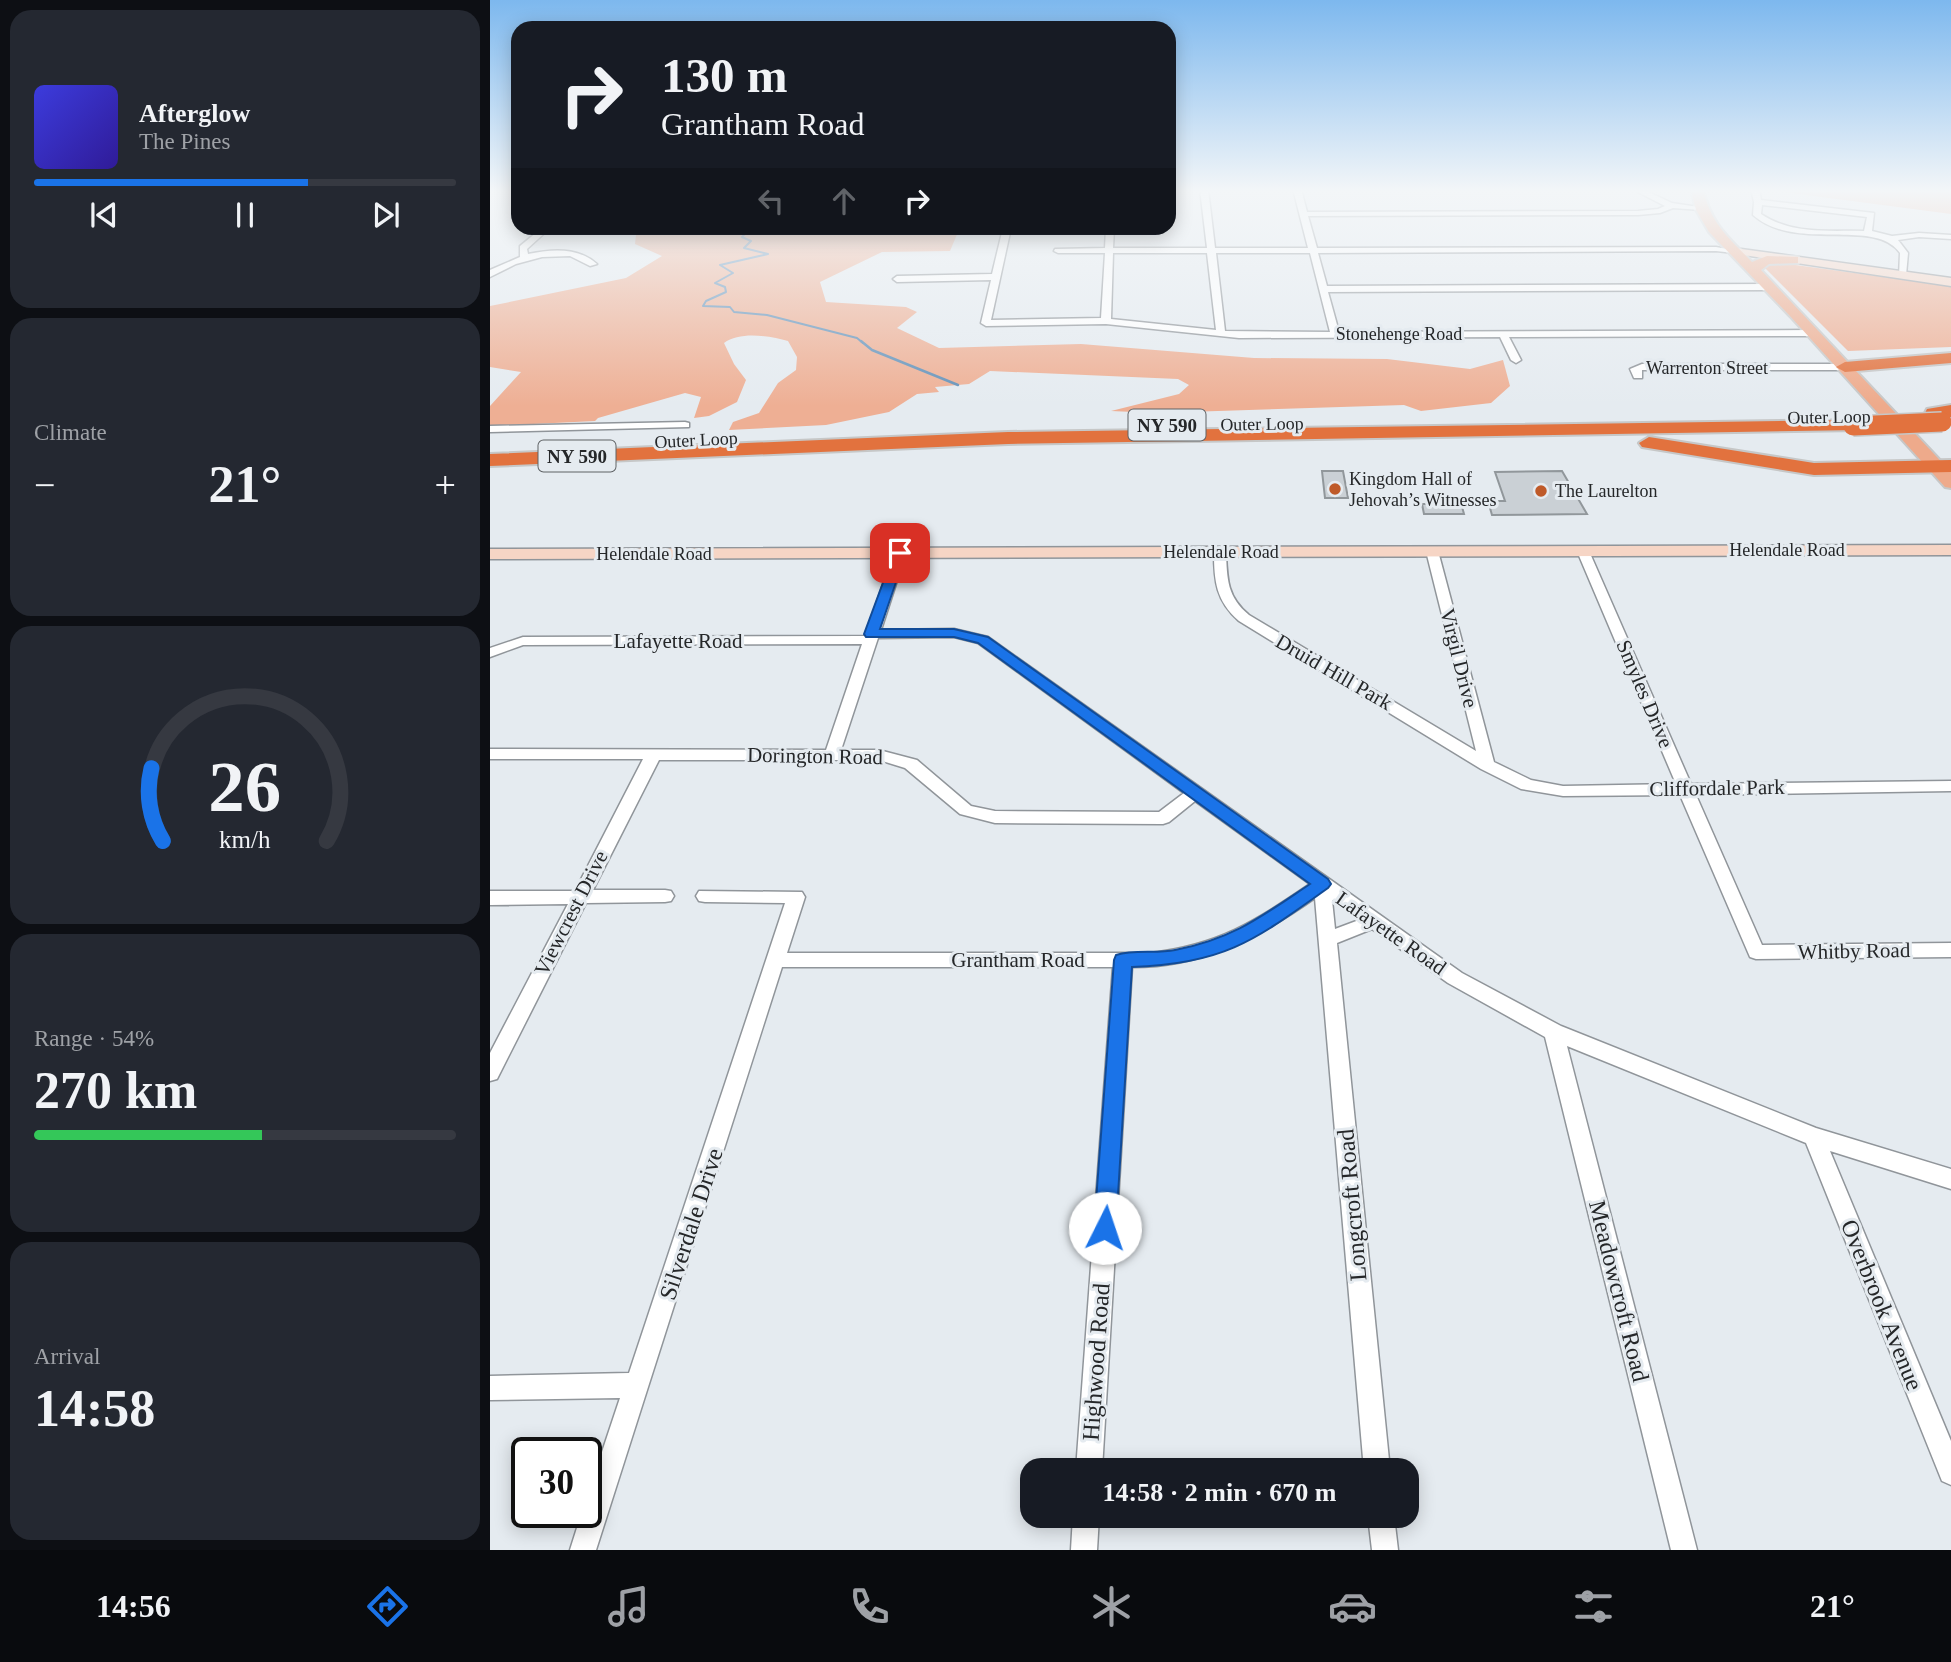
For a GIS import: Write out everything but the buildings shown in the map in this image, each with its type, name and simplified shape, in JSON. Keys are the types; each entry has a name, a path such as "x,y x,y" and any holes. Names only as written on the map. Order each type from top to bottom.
{"highway":[{"path":"1845,367 1949,358"},
{"name":"Outer Loop","path":"490,462 1007,438 1447,432 1849,421 1946,415"},
{"name":"Outer Loop","path":"490,450 991,428 1849,421"},
{"path":"1447,432 1639,442 1809,468 1943,466"}],"main road":[{"path":"1744,261 1943,466 1951,483"},
{"path":"1754,271 1754,265 1761,261"}],"street":[{"path":"490,274 512,261"},
{"path":"897,279 994,277 998,261"},
{"path":"1106,321 1109,261"},
{"path":"1212,261 1221,333"},
{"path":"1316,261 1335,334"},
{"path":"1804,261 1951,282"},
{"path":"1902,275 1903,261"},
{"name":"Stonehenge Road","path":"994,277 986,323 1106,321 1221,333 1813,333"},
{"path":"1324,289 1770,287"},
{"path":"1503,334 1516,360"},
{"name":"Warrenton Street","path":"1622,376 1792,374 1845,367"},
{"path":"490,429 685,425"},
{"name":"Helendale Road","path":"490,554 1951,550"},
{"name":"Virgil Drive","path":"1432,551 1488,765"},
{"name":"Smyles Drive","path":"1583,551 1756,952"},
{"name":"Druid Hill Park","path":"1220,552 1223,594 1235,611 1488,765"},
{"path":"832,754 900,553"},
{"name":"Lafayette Road","path":"490,653 523,641 870,637 954,633 983,640 1455,978 1554,1032 1814,1138 1951,1179"},
{"name":"Dorington Road","path":"490,754 879,755 903,760 966,810 995,817 1163,818 1196,792"},
{"name":"Viewcrest Drive","path":"490,1073 654,754"},
{"name":"Cliffordale Park","path":"1488,765 1527,785 1549,790 1951,786"},
{"name":"Longcroft Road","path":"1322,884 1376,1458"},
{"name":"Grantham Road","path":"777,960 1172,958 1220,948 1253,932 1322,884"},
{"name":"Silverdale Drive","path":"583,1550 796,897 705,896"},
{"path":"490,898 665,897"},
{"path":"1327,939 1374,922"},
{"name":"Whitby Road","path":"1756,952 1951,950"},
{"name":"Highwood Road","path":"1090,1458 1123,960"},
{"name":"Meadowcroft Road","path":"1554,1032 1684,1550"},
{"name":"Overbrook Avenue","path":"1814,1138 1951,1472"},
{"path":"490,1388 638,1385"},
{"path":"1084,1550 1085,1528"},
{"path":"1382,1528 1385,1550"}],"shaded area":[{"path":"653,261 863,261 820,282 826,302 906,307 917,312 897,328 939,348 1081,344 1254,358 1387,359 1470,369 1503,360 1510,386 1491,403 1421,411 1404,405 1156,413 1111,411 1179,394 1189,385 1178,379 990,371 969,384 935,387 939,392 917,394 889,412 826,425 729,430 733,422 759,413 778,383 796,370 797,357 788,341 747,336 724,343 734,364 746,380 737,402 709,416 694,418 701,397 685,393 595,421 490,426 490,406 521,372 490,367 490,306 626,278"},
{"path":"1767,264 1788,264 1951,286 1951,347 1848,351 1764,267"}],"waterway":[{"path":"736,261 720,265 733,273 715,283 725,287 726,292 706,301 703,306 730,307 734,312 767,315 857,338 863,343"},
{"path":"861,341 872,350 958,385"}],"place":[{"name":"Kingdom Hall of Jehovah’s Witnesses","path":"1335,489"},
{"name":"The Laurelton","path":"1541,491"}],"route":[{"path":"900,553 871,634 954,633 983,640 1322,884 1253,932 1220,948 1189,956 1123,960 1105,1228"}]}
